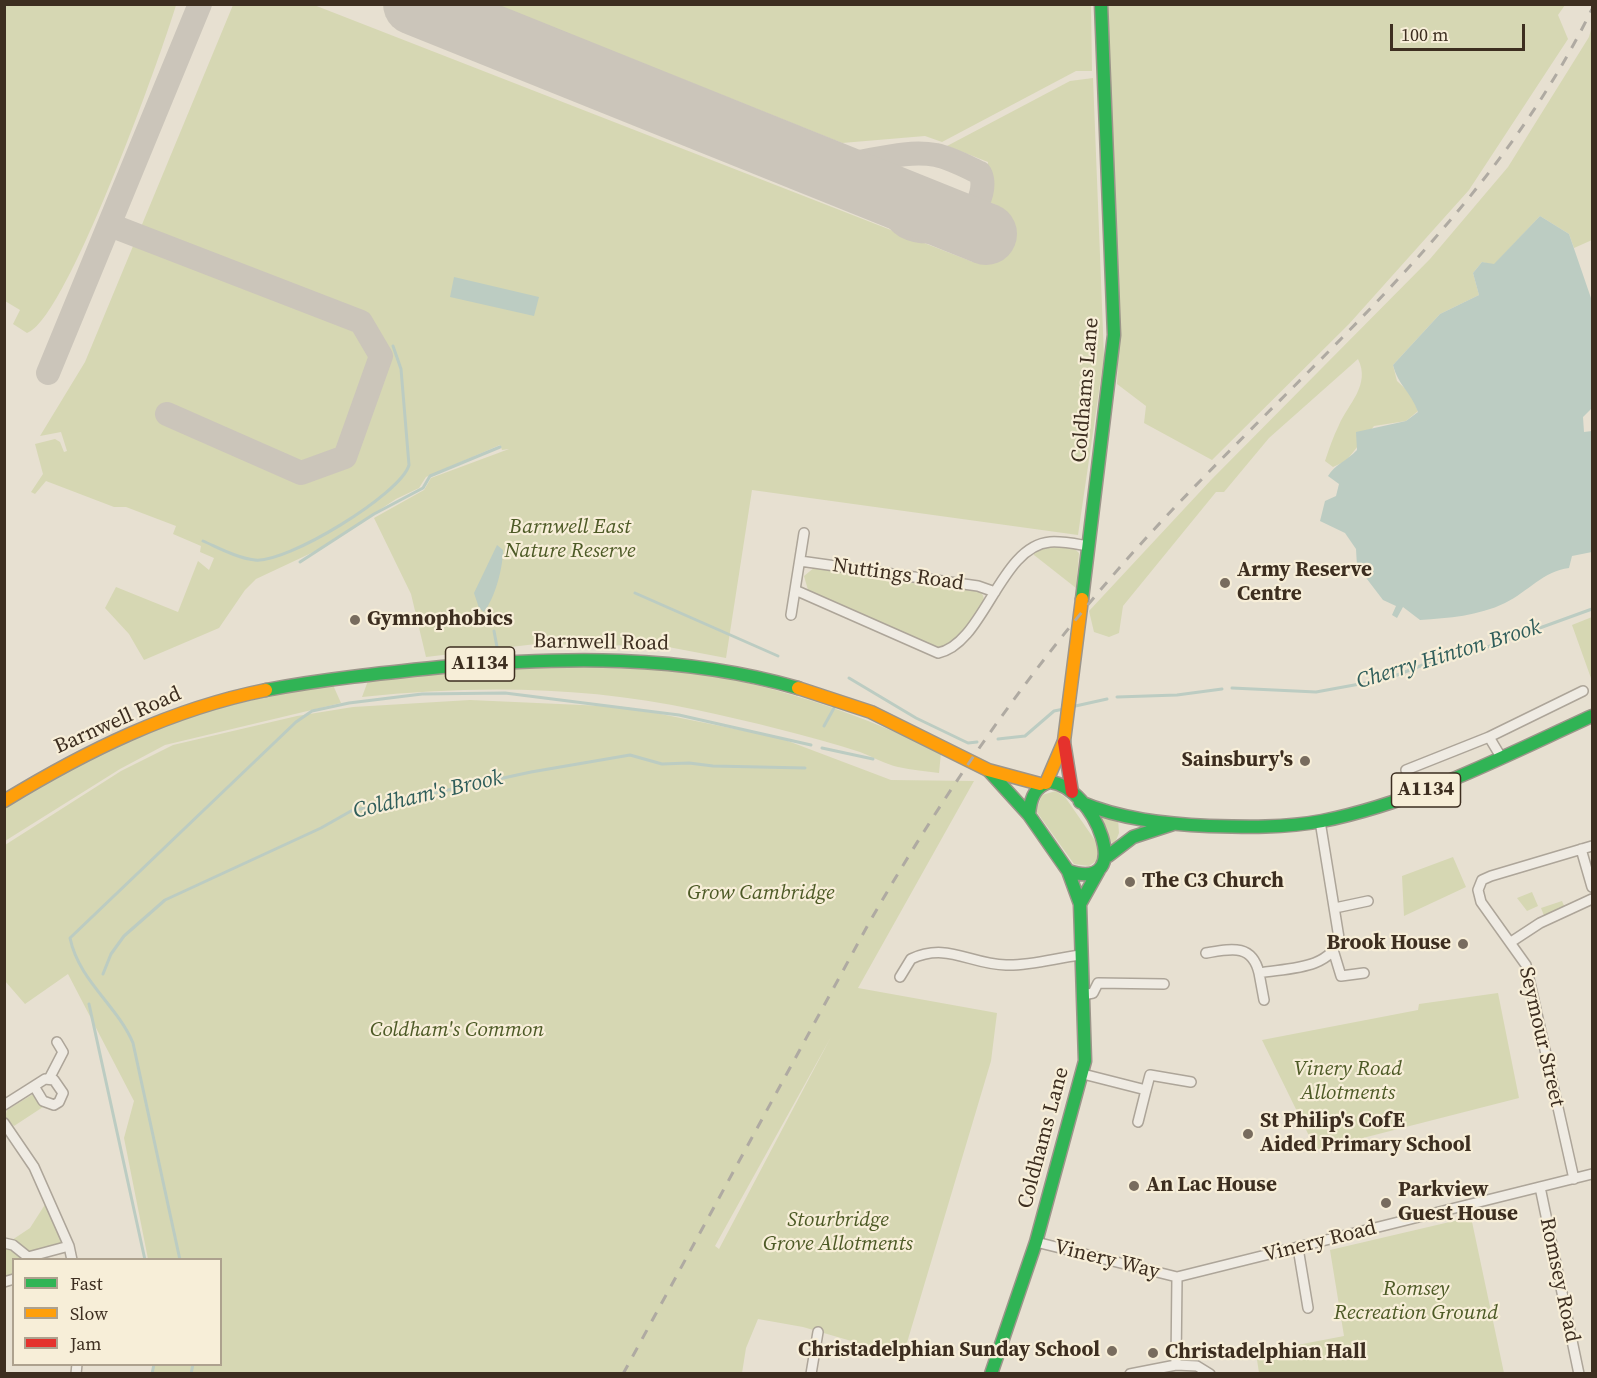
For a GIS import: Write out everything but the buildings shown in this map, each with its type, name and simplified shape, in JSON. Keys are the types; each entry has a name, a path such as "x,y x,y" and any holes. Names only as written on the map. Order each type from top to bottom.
{"main road":[{"name":"Coldhams Lane","path":"1072,792 1064,741 1109,393 1114,335 1101,4"},
{"name":"Barnwell Road","path":"4,801 98,747 160,720 240,696 353,676 541,659 652,661 723,669 768,680 870,711 988,770 1043,783"},
{"name":"A1134","path":"1080,802 1109,813 1175,824 1249,828 1320,821 1404,798 1593,716"},
{"name":"Coldhams Lane","path":"1029,815 1030,795 1043,783 1064,741"},
{"name":"Barnwell Road","path":"988,770 1029,815"},
{"name":"A1134","path":"1043,783 1063,785 1072,792"},
{"path":"1072,792 1105,838 1108,856"},
{"name":"A1134","path":"1029,815 1068,871"},
{"name":"A1134","path":"1099,870 1108,856 1133,837 1175,824"},
{"name":"Coldhams Lane","path":"1080,904 1099,870"},
{"path":"1068,871 1088,875 1099,870"},
{"name":"Coldhams Lane","path":"994,1373 1036,1242 1083,1074 1086,1040 1080,955 1080,904 1068,871"}],"street":[{"path":"791,615 804,533"},
{"name":"Nuttings Road","path":"795,590 938,653 956,644 1015,564 1033,547 1051,542 1088,546"},
{"name":"Nuttings Road","path":"800,561 978,586 995,592"},
{"path":"1406,770 1489,737 1583,691"},
{"path":"1489,737 1501,757"},
{"path":"1320,821 1339,938 1334,953 1341,976 1364,973"},
{"name":"Seymour Street","path":"1574,1179 1526,965 1481,902 1478,890 1482,880 1523,865 1593,846"},
{"path":"1581,849 1593,887"},
{"path":"1511,942 1540,923 1593,899"},
{"path":"1335,908 1368,902"},
{"path":"1206,953 1239,950 1254,959 1264,1000"},
{"path":"900,977 911,959 946,951 984,963 1009,965 1080,955"},
{"path":"1259,973 1320,962 1334,953"},
{"path":"1081,974 1092,975 1098,983"},
{"path":"1098,983 1164,984"},
{"path":"1083,995 1093,993 1098,983"},
{"path":"4,1105 49,1078 63,1052 57,1042"},
{"path":"1083,1074 1146,1090"},
{"path":"1138,1122 1150,1074 1191,1082"},
{"path":"34,1086 48,1105 60,1102 63,1098 61,1088 49,1078"},
{"path":"4,1123 34,1167 69,1246 72,1258"},
{"name":"Vinery Road","path":"1177,1277 1593,1174"},
{"name":"Romsey Road","path":"1540,1187 1579,1374"},
{"name":"Vinery Way","path":"1036,1242 1177,1277"},
{"path":"4,1243 13,1245 27,1258 69,1246"},
{"path":"1298,1248 1308,1308"},
{"path":"1176,1365 1177,1277"},
{"path":"811,1374 818,1332"},
{"path":"1130,1374 1176,1365 1197,1366 1209,1374"}],"green space":[{"path":"4,5 176,5 133,127 88,237 65,284 44,318 27,333 13,324 20,310 5,301"},
{"name":"Barnwell East Nature Reserve","path":"233,5 314,5 973,262 996,205 987,201 988,162 947,146 1070,81 1093,78 1104,357 1078,535 752,490 726,658 663,646 536,644 426,657 411,594 374,518 424,490 431,478 509,449 502,450 500,445 426,477 419,488 396,499 322,548 256,579 245,590 219,628 144,660 129,634 105,608 116,587 178,612 198,561 209,570 214,558 200,552 201,546 173,534 176,526 126,507 114,507 46,481 35,494 31,492 43,474 35,444 55,439 60,442 64,452 67,451 61,432 40,436 85,362"},
{"path":"497,5 1091,5 1092,71 1076,71 942,142 925,136 842,143"},
{"path":"1104,5 1565,5 1558,15 1568,39 1469,190 1349,324 1212,460 1144,423 1146,406 1117,384 1120,312"},
{"path":"1592,26 1592,240 1574,248 1569,234 1540,216 1494,265 1482,262 1473,273 1479,295 1440,314 1393,365 1397,381 1411,394 1418,411 1406,421 1374,426 1346,461 1333,467 1325,461 1343,417 1360,386 1362,377 1358,359 1269,438 1224,492 1216,492 1123,606 1119,633 1109,637 1094,632 1089,611 1211,480 1430,259 1508,167 1589,37"},
{"path":"1046,546 1073,547 1079,553 1076,588 1034,555 1033,552"},
{"path":"815,567 975,588 983,595 983,605 952,645 934,649 808,590 804,576"},
{"path":"1592,617 1592,681 1572,625"},
{"path":"529,665 639,665 717,676 756,685 869,721 941,753 939,773 893,766 860,752 759,724 697,710 614,696 530,690 488,690 362,697 369,678"},
{"path":"333,685 341,703 165,745 120,769 5,841 5,807 107,750 165,725 213,710 284,693"},
{"name":"Coldham's Common","path":"470,700 626,707 780,738 891,780 974,781 858,988 997,1013 991,1061 903,1356 803,1327 758,1319 746,1348 742,1373 152,1374 154,1366 222,1366 222,1258 148,1258 124,1138 134,1101 68,974 25,1004 5,981 5,845 121,771 173,745 297,716 353,707","holes":["831,1037 719,1249 715,1246"]},
{"path":"1056,791 1065,797 1099,846 1098,860 1089,866 1074,864 1036,811 1042,795"},
{"path":"1098,816 1118,819 1119,833 1115,843 1112,843"},
{"path":"1453,857 1466,887 1404,916 1402,876"},
{"path":"1532,892 1538,906 1527,911 1517,898"},
{"path":"1562,901 1565,908 1545,918 1541,908"},
{"name":"Vinery Road Allotments","path":"1498,993 1519,1098 1316,1150 1262,1040 1418,1010 1419,1004"},
{"path":"33,1094 43,1107 14,1126 5,1118 7,1110"},
{"path":"46,1203 62,1243 29,1253 12,1240 30,1228"},
{"name":"Romsey Recreation Ground","path":"1471,1217 1504,1373 1259,1373 1256,1353 1344,1336 1330,1250"},
{"path":"8,1248 24,1258 12,1258 12,1276 4,1278 4,1249"}],"shaded area":[{"path":"1540,216 1569,234 1592,301 1592,408 1583,417 1584,432 1592,431 1592,552 1572,556 1569,568 1543,577 1505,603 1484,611 1463,616 1420,620 1403,607 1397,618 1392,615 1396,606 1383,600 1357,566 1356,549 1345,533 1320,521 1325,501 1336,496 1339,484 1328,476 1334,468 1357,450 1356,432 1406,421 1418,412 1393,365 1440,314 1479,295 1473,273 1482,262 1494,264"},
{"path":"454,277 539,297 534,316 450,297"},
{"path":"497,545 503,550 502,565 495,591 484,612 479,608 474,593"}],"waterway":[{"path":"203,541 242,557 255,560 270,558 291,551 341,525 386,493 401,478 409,465 401,369 393,346"},
{"path":"300,562 374,514 423,488 430,476 500,447"},
{"path":"635,593 778,656"},
{"name":"Cherry Hinton Brook","path":"1232,688 1316,692 1387,679 1433,661 1457,658 1592,609"},
{"path":"494,631 497,647"},
{"name":"Cherry Hinton Brook","path":"849,678 916,718 968,743 977,742"},
{"name":"Cherry Hinton Brook","path":"1117,697 1177,695 1222,689"},
{"path":"180,1258 133,1043 118,1017 81,967 70,938 296,722 312,711 349,703 422,694 505,693 679,715 811,745"},
{"name":"Cherry Hinton Brook","path":"1071,707 1107,699"},
{"name":"Cherry Hinton Brook","path":"824,726 834,708"},
{"name":"Cherry Hinton Brook","path":"998,739 1025,736 1054,711 1064,709"},
{"path":"822,748 873,759"},
{"name":"Coldham's Brook","path":"103,974 111,954 124,936 165,900 321,828 351,811 531,772 630,755 662,764 805,768"},
{"name":"Coldham's Brook","path":"89,1004 145,1258"},
{"name":"Coldham's Brook","path":"152,1374 154,1366"},
{"path":"191,1374 193,1366"}],"taxiway":[{"path":"48,373 200,4"},
{"path":"814,165 845,164 906,154 936,155 953,160 980,173 982,178 981,193 966,219 950,228 931,231 905,226 880,199 858,183"},
{"path":"110,225 361,322 381,356 345,457 301,473 167,414"}],"runway":[{"path":"414,4 986,234"}],"railway":[{"path":"623,1374 869,923 963,771 1033,674 1147,537 1329,351 1447,224 1501,157 1550,85 1592,9"}],"traffic: fast":[{"path":"1082,599 1114,335 1101,4"},
{"path":"266,690 332,679 442,667 577,660 666,664 710,669 798,688"},
{"path":"1080,802 1127,817 1176,824 1266,826 1322,821 1357,813 1426,790 1592,716"},
{"path":"989,771 1029,815 1068,871 1089,874 1101,867 1105,854 1102,837 1081,801 1066,788 1050,782 1040,787 1030,804 1029,815"},
{"path":"1108,856 1133,837 1173,824"},
{"path":"1080,904 1099,870"},
{"path":"991,1374 1036,1242 1085,1061 1080,904 1068,871"}],"traffic: slow":[{"path":"1046,783 1064,741 1082,599"},
{"path":"798,688 871,712 988,770 1040,784"},
{"path":"4,801 66,765 163,720 231,698 266,690"}],"traffic: jam":[{"path":"1064,742 1072,792"}],"place":[{"name":"Army Reserve Centre","path":"1225,583"},
{"name":"Gymnophobics","path":"355,620"},
{"name":"Sainsbury's","path":"1305,761"},
{"name":"The C3 Church","path":"1130,882"},
{"name":"Brook House","path":"1463,944"},
{"name":"St Philip's CofE Aided Primary School","path":"1248,1134"},
{"name":"An Lac House","path":"1134,1186"},
{"name":"Parkview Guest House","path":"1386,1203"},
{"name":"Christadelphian Sunday School","path":"1112,1351"},
{"name":"Christadelphian Hall","path":"1153,1353"}],"park label":[{"name":"Grow Cambridge","path":"761,894"},
{"name":"Stourbridge Grove Allotments","path":"838,1233"}]}
